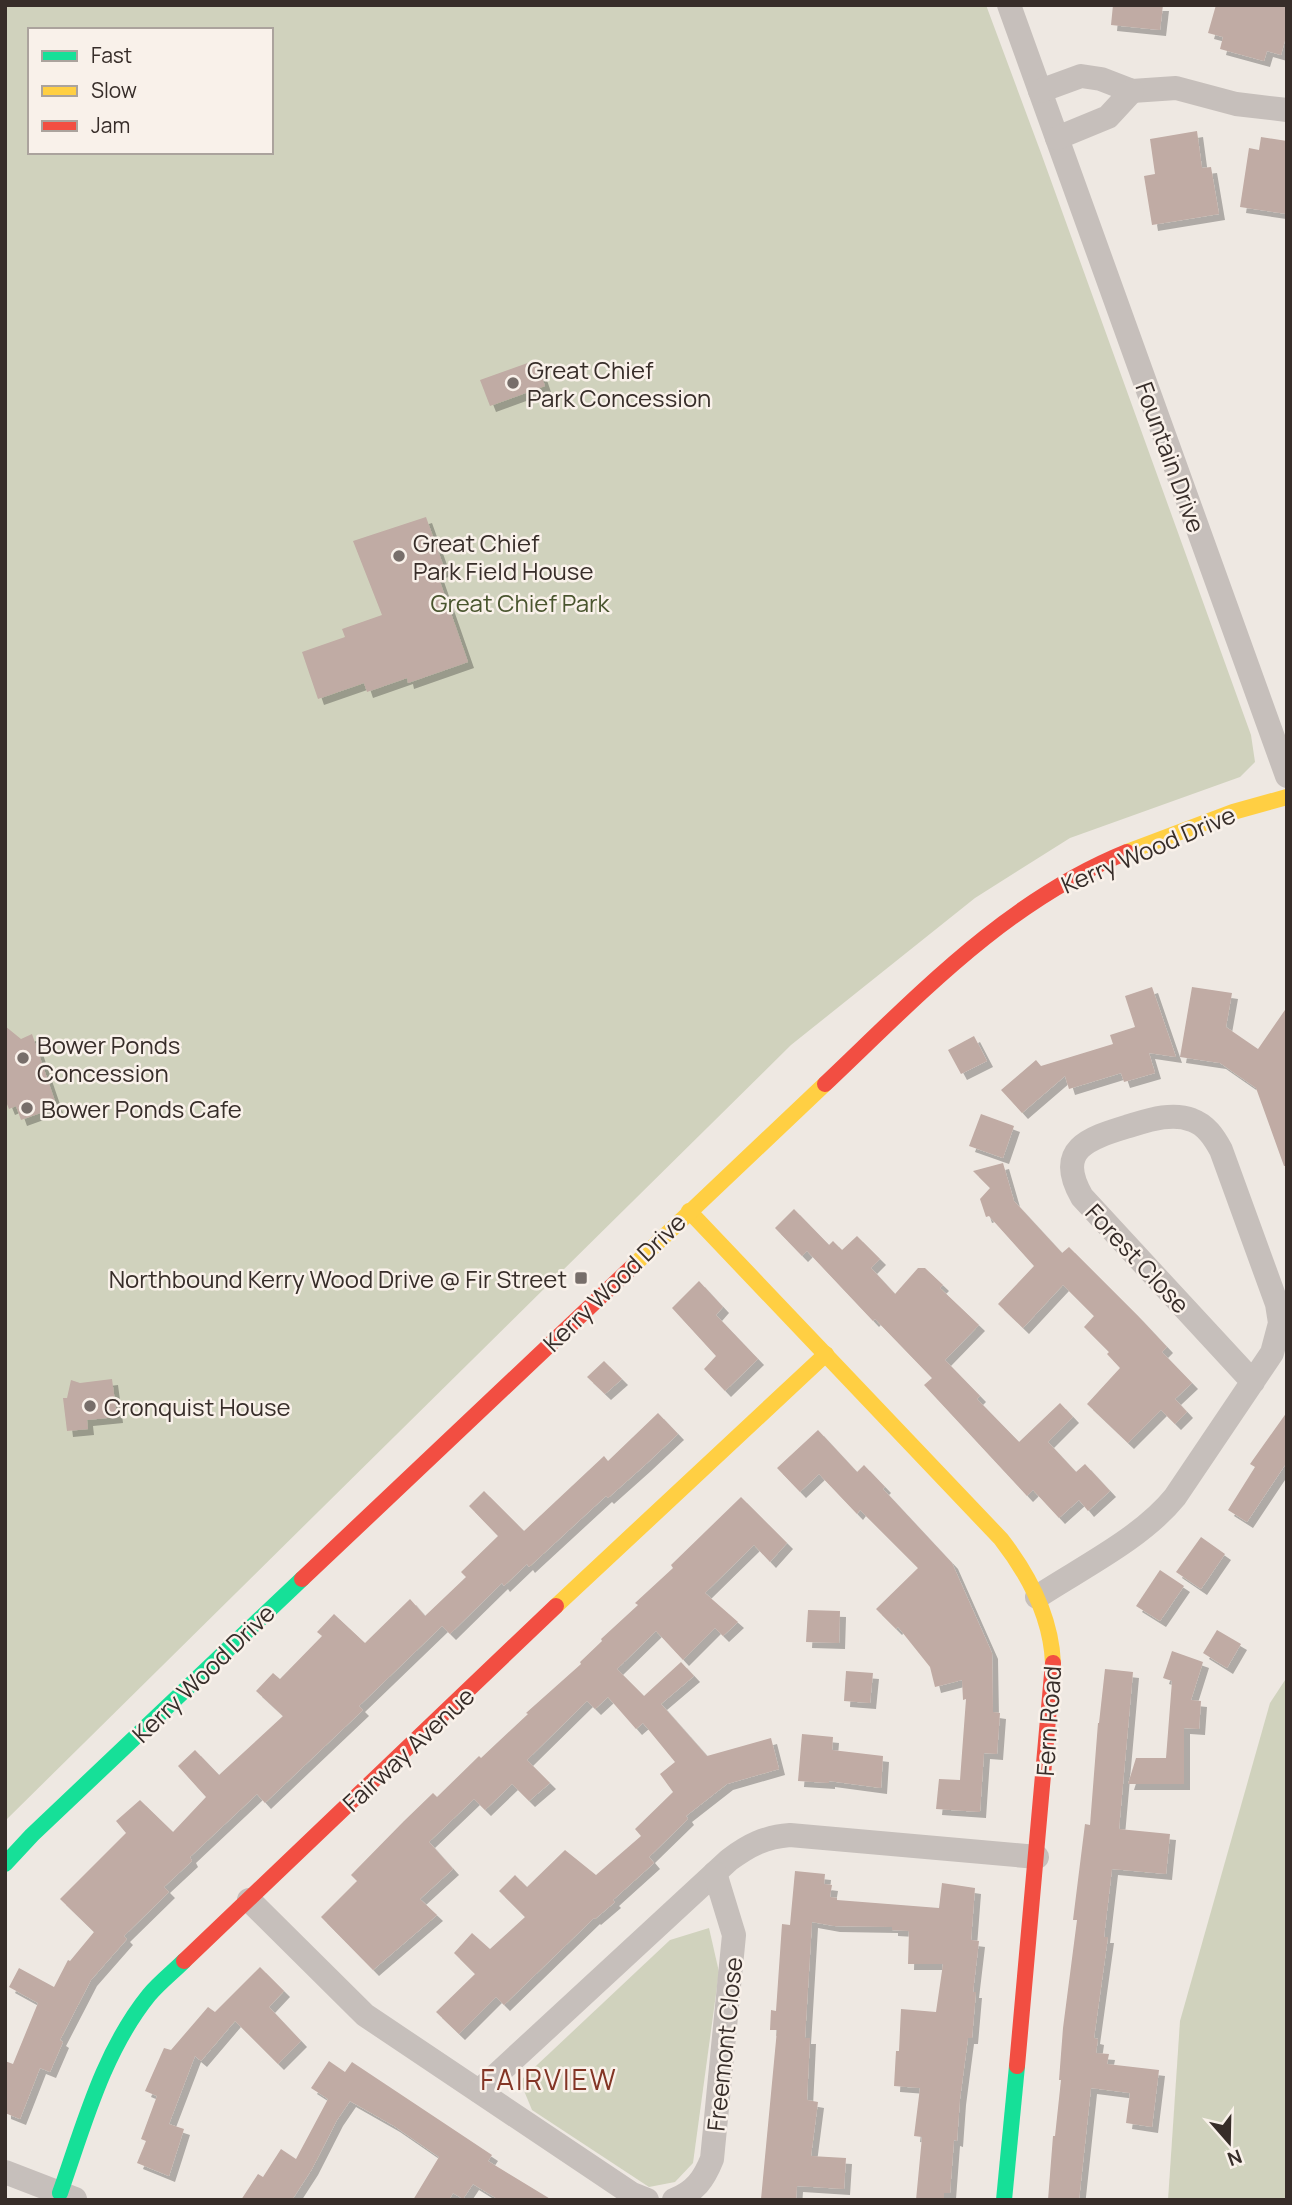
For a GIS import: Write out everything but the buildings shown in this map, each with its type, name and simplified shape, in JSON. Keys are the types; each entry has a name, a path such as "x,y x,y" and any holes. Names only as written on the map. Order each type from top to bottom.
{"street":[{"name":"Fountain Drive","path":"1009,5 1095,250 1287,776"},
{"path":"1040,91 1081,76 1101,79 1132,91 1176,88 1236,104 1287,110"},
{"path":"1057,138 1108,117 1132,91"},
{"name":"Kerry Wood Drive","path":"5,1864 32,1835 689,1210 928,984 993,929 1050,890 1098,865 1207,821 1287,796"},
{"name":"Forest Close","path":"1037,1597 1141,1530 1166,1508 1253,1381 1272,1353 1279,1333 1279,1314 1216,1141 1201,1124 1178,1116 1151,1119 1088,1140 1080,1147 1073,1164 1073,1175 1082,1197 1253,1381"},
{"name":"Fern Road","path":"689,1210 1001,1539 1026,1573 1037,1597 1053,1664 1004,2200"},
{"name":"Fairway Avenue","path":"68,2196 104,2069 131,2020 160,1985 566,1597 826,1354"},
{"path":"479,2091 715,1873 758,1841 773,1836 790,1835 1037,1857"},
{"name":"Freemont Close","path":"674,2200 686,2196 698,2186 712,2160 734,1935 715,1873"},
{"path":"249,1900 365,2015 632,2194 647,2200"},
{"path":"5,2172 68,2196"}],"green space":[{"name":"Great Chief Park","path":"5,5 986,5 1251,735 1255,762 1240,777 1070,838 975,898 791,1045 5,1821"},
{"path":"1287,1677 1287,2200 1168,2200 1180,2021 1270,1703"},
{"path":"709,1928 719,1972 693,2163 675,2182 649,2187 532,2110 520,2081 670,1940"}],"traffic: fast":[{"path":"5,1864 32,1835 302,1579"},
{"path":"60,2193 96,2090 119,2040 149,1995 184,1961"},
{"path":"1004,2200 1017,2066"}],"traffic: slow":[{"path":"1127,852 1233,812 1287,797"},
{"path":"633,1266 825,1084"},
{"path":"689,1211 1001,1539 1021,1567 1037,1597 1048,1629 1053,1663"},
{"path":"556,1606 826,1354"}],"traffic: jam":[{"path":"825,1084 930,985 1003,924 1083,872 1127,852"},
{"path":"302,1579 633,1266"},
{"path":"184,1961 556,1606"},
{"path":"1017,2066 1053,1663"}],"place":[{"name":"Great Chief Park Concession","path":"513,383"},
{"name":"Great Chief Park Field House","path":"399,556"},
{"name":"Bower Ponds Concession","path":"23,1058"},
{"name":"Bower Ponds Cafe","path":"27,1108"},
{"name":"Northbound Kerry Wood Drive @ Fir Street","path":"581,1278"},
{"name":"Cronquist House","path":"90,1406"}],"district":[{"name":"FAIRVIEW","path":"549,2079"}]}
